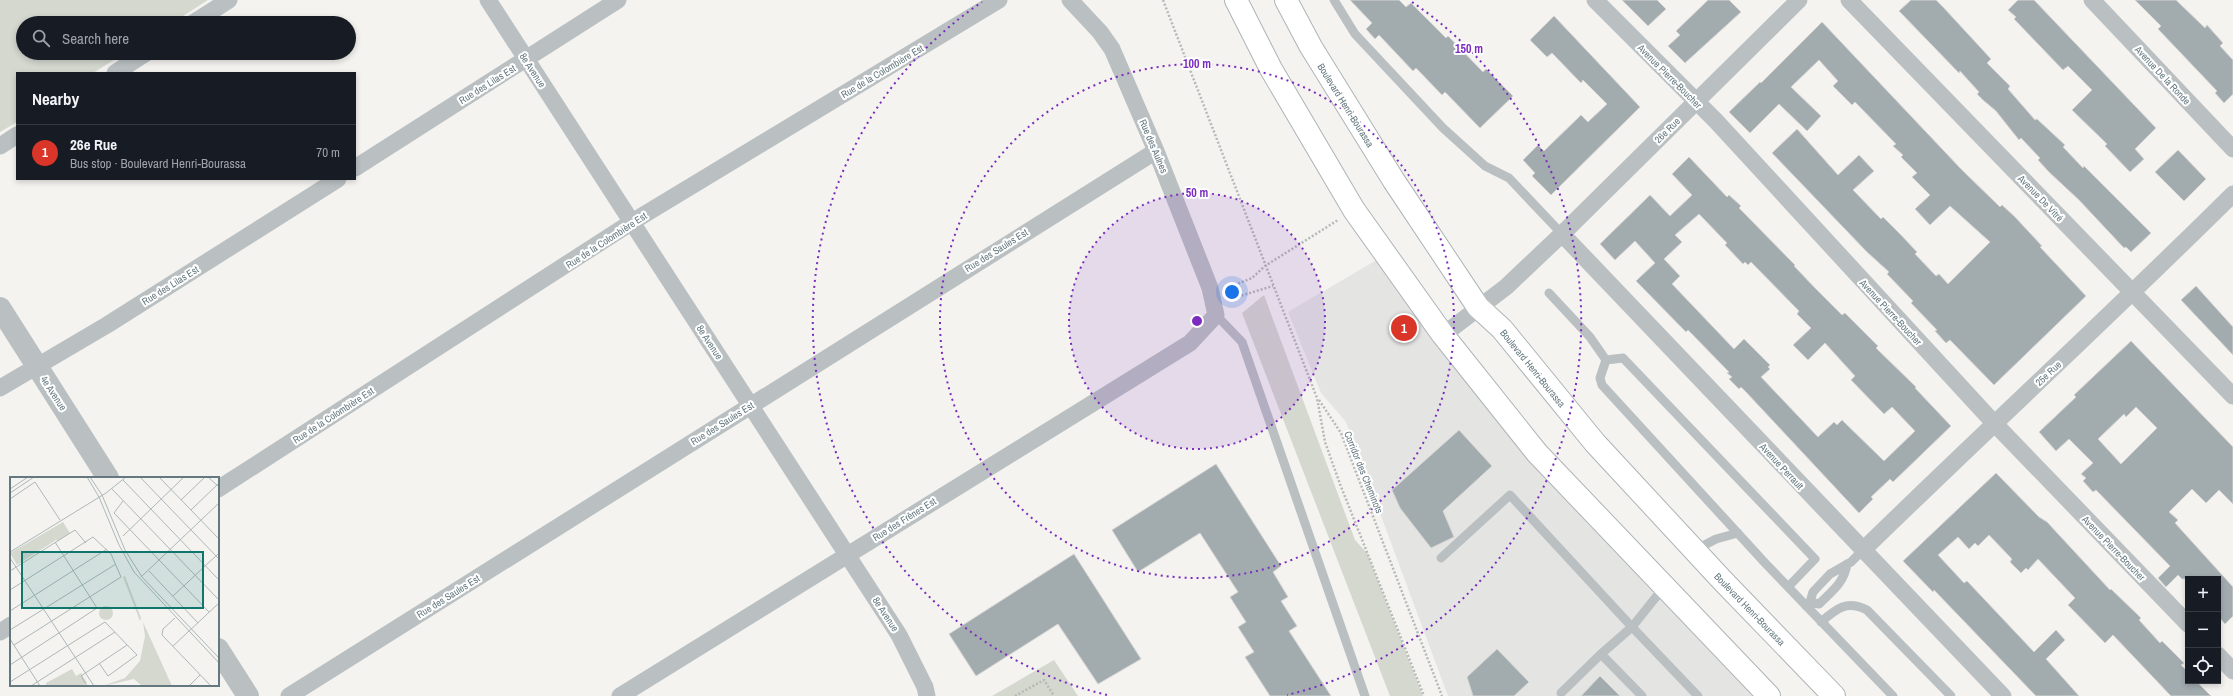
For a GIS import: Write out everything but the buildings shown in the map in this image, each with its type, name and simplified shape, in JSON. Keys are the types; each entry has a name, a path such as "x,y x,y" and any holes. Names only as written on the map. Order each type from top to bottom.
{"main road":[{"path":"1236,0 1271,69 1354,210 1443,335 1537,453 1767,696"},
{"name":"Boulevard Henri-Bourassa","path":"1286,0 1311,47 1394,181 1478,307 1502,329 1595,443 1694,551 1834,696"}],"street":[{"path":"204,16 229,0"},
{"name":"8e Avenue","path":"488,0 899,635 926,691"},
{"name":"Rue des Lilas Est","path":"356,167 618,0"},
{"name":"Rue de la Colombière Est","path":"219,488 632,222 999,0"},
{"name":"Rue des Aulnes","path":"1070,0 1100,32 1112,49 1156,151 1214,304"},
{"name":"Avenue Pierre-Boucher","path":"1595,0 1696,102 1994,423 2185,621"},
{"name":"26e Rue","path":"1443,335 1506,287 1562,234 1799,0"},
{"name":"Avenue De Vitré","path":"1849,0 2233,396"},
{"name":"Avenue De la Ronde","path":"2092,0 2233,150"},
{"path":"117,72 135,60"},
{"path":"0,146 16,136"},
{"name":"Rue des Saules Est","path":"289,696 1156,151"},
{"name":"Rue des Lilas Est","path":"0,388 114,321 336,180"},
{"name":"25e Rue","path":"1862,551 1994,423 2134,293 2233,194"},
{"name":"Avenue Perrault","path":"1562,234 1862,551 2003,696"},
{"name":"Rue des Frênes Est","path":"620,696 1190,342 1214,304"},
{"name":"4e Avenue","path":"0,308 107,477"},
{"path":"0,632 10,625"},
{"path":"219,651 248,696"},
{"path":"2221,658 2233,671"}],"lane":[{"path":"1334,0 1355,34 1443,128 1485,166 1509,178 1562,234"},
{"path":"1548,293 1590,337 1606,360"},
{"path":"1214,304 1242,342 1365,696"},
{"path":"1606,360 1623,358 1815,559 1788,587"},
{"path":"1606,360 1600,378 1602,385 1788,587 1808,604 1821,622 1893,696"},
{"path":"1441,558 1510,495 1698,696"},
{"path":"1694,551 1716,539 1738,533"},
{"path":"1808,604 1813,592 1830,574 1847,564 1862,551"},
{"path":"1561,693 1601,654 1632,627 1664,587"},
{"path":"1821,622 1840,607 1856,604 1867,610 1951,696"},
{"path":"1601,654 1642,696"}],"path":[{"path":"1163,0 1317,398 1325,442 1340,484 1424,696"},
{"path":"1214,304 1252,278 1265,266 1354,210"},
{"path":"1214,304 1273,286"},
{"name":"Corridor des Cheminots","path":"1317,398 1341,433 1442,696"},
{"path":"1015,696 1044,680 1054,696"}],"shaded area":[{"path":"0,0 208,0 183,16 16,16 16,60 114,60 95,72 16,72 16,123 0,132"},
{"path":"1385,255 1425,312 1769,696 1448,696 1346,422 1321,393 1288,312"},
{"path":"1264,295 1355,540 1367,553 1423,696 1390,696 1242,313"},
{"path":"1054,660 1078,696 992,696"}],"place":[{"name":"26e Rue","path":"1404,328"}]}
